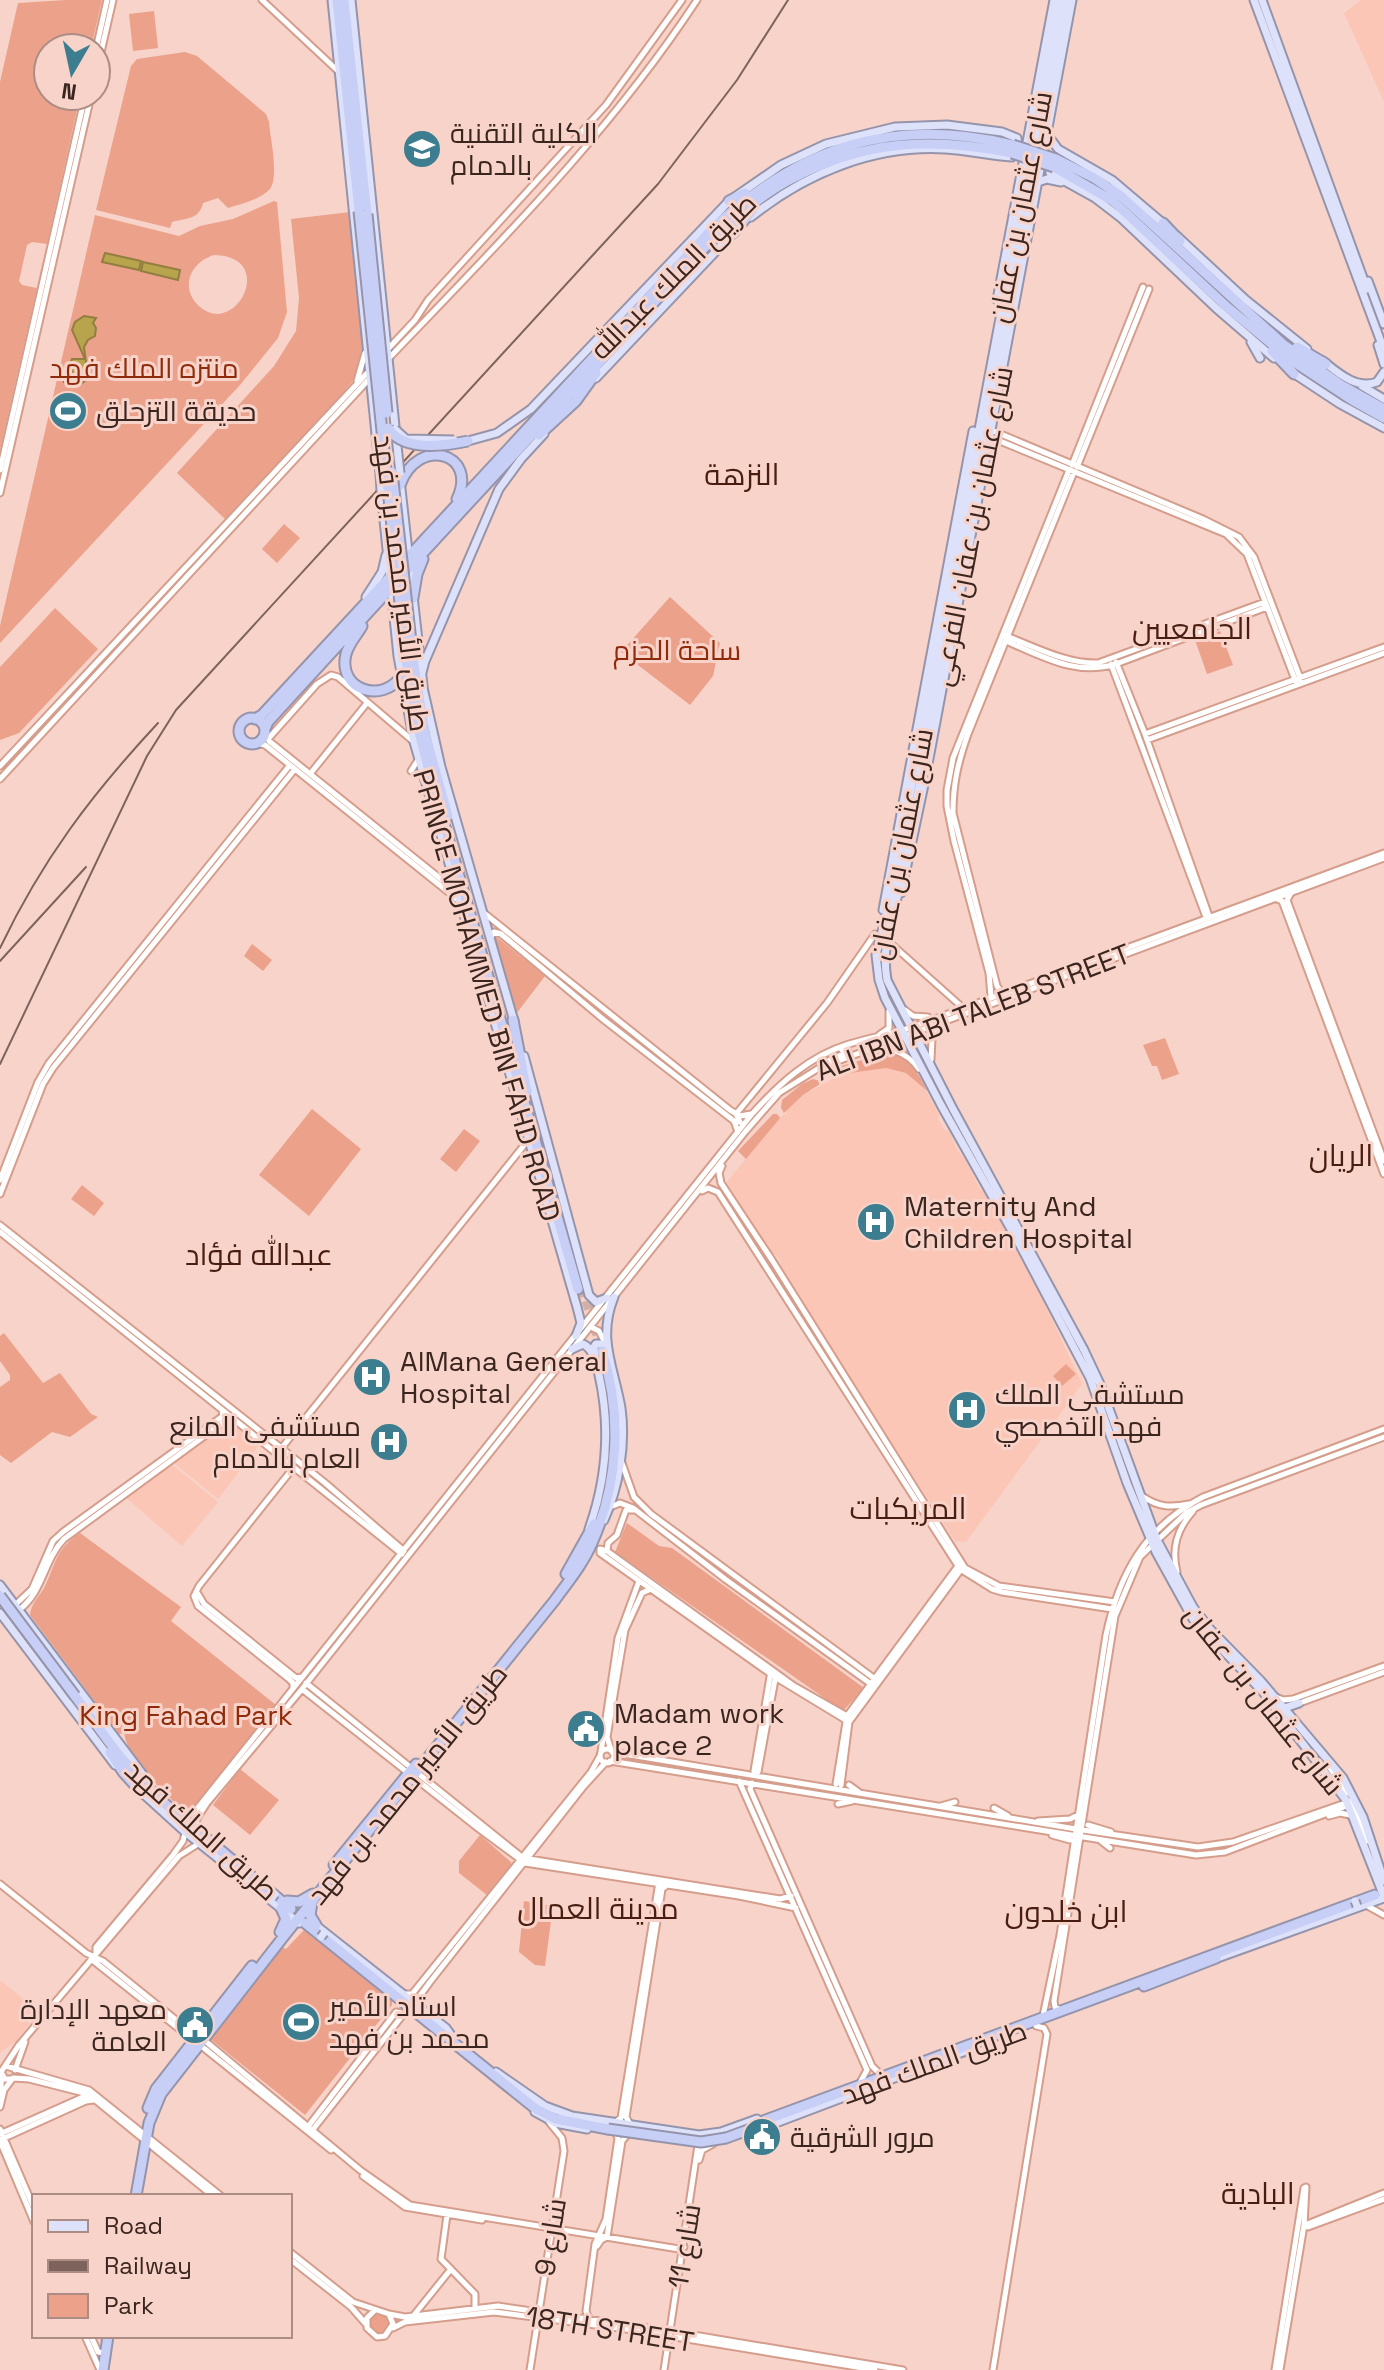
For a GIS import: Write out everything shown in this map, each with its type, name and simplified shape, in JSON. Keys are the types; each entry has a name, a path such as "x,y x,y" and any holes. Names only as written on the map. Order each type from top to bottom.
{"highway":[{"name":"طريق الأمير محمد بن فهد","path":"334,0 392,429 410,660 433,764 525,1095"},
{"name":"طريق الأمير محمد بن فهد","path":"344,0 363,213 418,728 584,1288"},
{"path":"335,29 348,114"},
{"path":"354,38 358,131"},
{"name":"طريق الملك عبدالله","path":"255,719 713,228 767,188 836,149 889,137 930,133 963,135 1012,144 1094,178 1121,196 1304,369 1384,418"},
{"path":"729,201 767,188"},
{"path":"733,233 767,188"},
{"name":"طريق الملك عبدالله","path":"266,734 268,722 410,567 706,247 767,188"},
{"path":"1163,223 1294,374"},
{"path":"694,272 706,247"},
{"path":"1231,303 1326,364"},
{"name":"طريق الملك عبدالله","path":"1231,303 1341,385 1384,409"},
{"path":"583,367 622,315"},
{"path":"495,475 576,401 615,346"},
{"path":"392,429 397,439 408,443 468,441"},
{"path":"400,485 410,466 424,456 433,453 452,460 463,480 449,513"},
{"path":"413,598 417,574 430,547"},
{"path":"369,612 346,654 345,665 350,680 364,691 380,692 395,684 402,675"},
{"path":"255,719 261,723 266,734 257,743 245,742 240,734 244,722 255,719"},
{"path":"430,775 431,801"},
{"path":"513,1020 525,1095"},
{"path":"504,1050 525,1095"},
{"name":"طريق الأمير محمد بن فهد","path":"133,2194 144,2136 154,2107 198,2040 282,1934 304,1921 314,1895 546,1610 585,1557 606,1501 615,1443 612,1388 602,1353"},
{"name":"طريق الأمير محمد بن فهد","path":"413,1773 588,1544"},
{"name":"طريق الملك فهد","path":"0,1589 106,1746 142,1790 549,2116 701,2142 726,2138 993,2035 1207,1959"},
{"name":"طريق الملك فهد","path":"0,1603 118,1754 158,1798 304,1921"},
{"path":"106,1746 142,1793 171,1811"},
{"path":"118,1754 160,1795"},
{"name":"طريق الملك فهد","path":"755,2126 1036,2026 1207,1959 1379,1886"},
{"path":"304,1921 314,1895"},
{"path":"304,1921 299,1902 314,1895"},
{"path":"282,1934 286,1919 304,1921"},
{"path":"101,2370 108,2342"},
{"path":"108,2342 109,2370"}],"main road":[{"name":"PRINCE MOHAMMED BIN FAHD ROAD","path":"334,0 338,71 381,491 402,675 414,742 581,1323 589,1324"},
{"path":"351,0 388,359 392,429 398,455 433,764"},
{"path":"1012,144 1032,131 1041,66 1060,0"},
{"name":"شارع عثمان بن عفان","path":"1060,0 1045,110 928,733 878,943 876,967 885,998 953,1109 1084,1350 1100,1384 1154,1540 1206,1625 1272,1694 1343,1778 1370,1837 1379,1886"},
{"name":"شارع عثمان بن عفان","path":"928,733 960,522 984,434 993,353 1032,131 1060,0"},
{"name":"شارع عثمان بن عفان الفرعي","path":"894,910 905,885 928,733 966,562 984,434 1006,347 1072,0"},
{"path":"1254,0 1384,359"},
{"path":"1262,0 1384,336"},
{"path":"1045,110 1064,39"},
{"path":"421,676 499,489 521,459 733,233 798,184 849,161 888,152 928,148 1012,157 1018,142 1012,144 947,125 920,125 871,132 809,151 762,176 729,201 556,386 512,424 497,433 468,441"},
{"name":"شارع عثمان بن عفان الفرعي","path":"883,910 1020,176 1032,131"},
{"path":"1047,134 1058,149 1120,186 1246,300 1326,364 1384,399"},
{"path":"1073,156 1053,151 1047,169 1095,198 1231,303"},
{"path":"989,156 1017,166 1020,176"},
{"path":"1038,182 1047,179 1071,185"},
{"path":"1120,217 1242,331 1294,374 1384,428"},
{"path":"1359,266 1384,324"},
{"path":"993,353 998,295"},
{"path":"1006,347 1010,295"},
{"path":"1242,331 1260,358"},
{"path":"1352,381 1373,384 1384,372"},
{"path":"943,584 960,522"},
{"path":"357,612 382,572 387,541"},
{"path":"947,631 966,562"},
{"path":"927,670 928,733"},
{"name":"PRINCE MOHAMMED BIN FAHD ROAD","path":"424,692 441,767 513,1020 584,1288"},
{"name":"شارع عثمان بن عفان","path":"910,812 883,958 890,989 908,1031 941,1105 1090,1378 1127,1483 1183,1603 1201,1629 1273,1704 1349,1802 1379,1886"},
{"path":"876,967 875,934 896,871"},
{"path":"570,1282 576,1293 581,1294 584,1288"},
{"path":"584,1288 596,1302 610,1298"},
{"name":"PRINCE MOHAMMED BIN FAHD ROAD","path":"588,1544 610,1508 621,1450 621,1410 602,1353 610,1298"},
{"path":"572,1349 580,1344 602,1353"},
{"path":"0,1589 171,1811 200,1830 413,2015 450,2037"},
{"path":"1183,1603 1188,1603 1206,1625"},
{"path":"17,1608 1,1617 105,1754 184,1831 271,1894"},
{"path":"1273,1704 1284,1709 1300,1699"},
{"path":"1358,1905 1379,1886"},
{"path":"1358,1905 1379,1886"},
{"path":"1207,1959 1234,1954 1358,1905 1377,1904 1384,1908"},
{"path":"304,1921 405,1994 446,2028 450,2037"},
{"path":"495,2074 499,2083 546,2120 570,2127 631,2125 699,2135 730,2129 993,2035"},
{"path":"612,2128 627,2135 698,2145 713,2144 759,2130 971,2049"},
{"path":"698,2145 699,2135"}],"street":[{"path":"103,31 110,0"},
{"path":"262,0 338,71"},
{"path":"370,374 428,300 606,105 682,0"},
{"path":"0,766 356,388 440,308 599,133 697,0"},
{"path":"0,493 84,112"},
{"path":"1002,994 995,987 954,841 947,790 953,758 1005,638 1146,288"},
{"path":"0,779 356,388 363,367 366,340"},
{"path":"356,388 366,389 372,394"},
{"path":"984,434 1203,519 1239,537 1254,557 1298,682"},
{"path":"0,470 10,437"},
{"path":"1073,469 1226,534 1247,554 1298,682"},
{"path":"1005,638 1079,669 1113,662 1266,604"},
{"path":"1146,737 1384,650"},
{"path":"1113,662 1146,737 1208,917"},
{"path":"1113,662 1208,917"},
{"path":"414,742 338,677 324,677 266,734 310,774 442,880 450,878 451,869"},
{"path":"310,774 367,703"},
{"path":"257,743 265,745 461,903"},
{"path":"411,771 418,760"},
{"path":"0,1180 38,1082 49,1063 293,767"},
{"path":"0,1194 43,1084 53,1068 293,767"},
{"name":"ALI IBN ABI TALEB STREET","path":"197,1813 304,1686 549,1370 723,1156 779,1093 819,1068 962,1007 1384,856"},
{"name":"ALI IBN ABI TALEB STREET","path":"908,1031 955,1018 1384,856"},
{"path":"1291,893 1287,900 1384,1161"},
{"path":"1276,899 1282,901 1384,1174"},
{"path":"481,909 741,1120 734,1121"},
{"path":"499,925 494,927 497,932 734,1121 738,1132"},
{"path":"490,943 491,934 497,932"},
{"path":"886,933 891,945 962,1007"},
{"path":"736,1114 827,1003 875,934"},
{"path":"848,973 870,950 876,967"},
{"path":"883,958 892,951 905,956"},
{"path":"991,998 995,987"},
{"path":"890,989 913,1016 920,1019 945,1014"},
{"path":"870,1039 889,1028 890,1014 885,998"},
{"path":"953,1109 929,1054 936,1031 955,1018"},
{"path":"908,1031 834,1050 806,1065 771,1091 723,1156 719,1173 721,1183 938,1525 960,1566 999,1586 1115,1602"},
{"path":"806,1065 848,1050 819,1068"},
{"path":"848,1056 873,1050 897,1051 914,1063 941,1105"},
{"path":"736,1114 752,1114"},
{"path":"281,1449 529,1138"},
{"name":"ALI IBN ABI TALEB STREET","path":"610,1298 694,1197 723,1156"},
{"path":"721,1183 715,1182 715,1190 960,1566 1002,1592 1112,1609"},
{"path":"694,1197 705,1188 715,1190"},
{"path":"0,1225 281,1449 405,1554 303,1676 197,1813 195,1822 200,1830"},
{"path":"0,1232 295,1469 376,1529"},
{"path":"63,1282 66,1280 82,1290"},
{"path":"584,1288 589,1324"},
{"name":"PRINCE MOHAMMED BIN FAHD ROAD","path":"577,1307 589,1324 602,1353"},
{"name":"ALI IBN ABI TALEB STREET","path":"405,1554 589,1324"},
{"name":"PRINCE MOHAMMED BIN FAHD ROAD","path":"589,1324 601,1333 602,1353"},
{"path":"37,1635 27,1614 53,1541 223,1416 222,1409"},
{"path":"17,1608 34,1592 49,1560 64,1539 233,1418"},
{"path":"1138,1493 1154,1504 1171,1508 1190,1504 1384,1429"},
{"path":"1043,2017 1052,2001 1112,1609 1135,1556 1186,1513 1201,1505 1384,1437"},
{"path":"271,1447 281,1449"},
{"path":"621,1450 634,1497 651,1514 873,1682"},
{"path":"289,1464 290,1472 194,1596 198,1606 293,1683 293,1690"},
{"path":"295,1469 197,1597 296,1678 303,1676"},
{"path":"610,1508 620,1503 636,1511 873,1682"},
{"path":"1076,1835 1115,1616 1140,1557 1190,1504"},
{"path":"1184,1591 1174,1560 1175,1540 1183,1523 1201,1505"},
{"path":"603,1552 612,1537 617,1535 626,1510 636,1511"},
{"path":"927,1517 938,1525"},
{"path":"585,1557 591,1552 603,1552 773,1673"},
{"path":"603,1552 639,1581 773,1673 847,1719"},
{"path":"838,1785 847,1719 960,1566"},
{"path":"847,1719 960,1566"},
{"path":"525,1860 591,1772 600,1754 618,1638 639,1581"},
{"path":"0,1589 19,1598 34,1592"},
{"path":"405,1994 418,1992 584,1786 608,1762 612,1751 607,1737 625,1630 642,1593 652,1590"},
{"path":"1272,1694 1283,1700 1300,1699 1384,1669"},
{"path":"773,1673 752,1780 786,1899 796,1908 870,2068 880,2074"},
{"path":"304,1686 525,1860 658,1884 667,1883"},
{"path":"1294,1722 1290,1710 1300,1699"},
{"path":"1311,1741 1349,1802 1376,1860"},
{"path":"600,1754 607,1749 855,1800 1018,1827 1211,1847 1233,1842 1318,1810 1334,1802 1337,1788"},
{"path":"600,1754 608,1762 861,1794 1027,1821 1100,1841 1196,1855 1213,1855 1309,1821 1349,1802"},
{"path":"635,1765 616,1758 644,1758"},
{"path":"744,1769 752,1780 870,2068"},
{"path":"739,1780 752,1780"},
{"path":"849,1785 861,1794"},
{"path":"838,1804 855,1800"},
{"path":"938,1807 955,1802"},
{"path":"1318,1810 1349,1802"},
{"path":"994,1808 1012,1819"},
{"path":"915,1810 928,1818"},
{"path":"171,1811 189,1815 197,1813"},
{"path":"1309,1821 1345,1813 1355,1821"},
{"path":"1027,1821 1070,1819 1079,1814"},
{"path":"1088,1825 1124,1836"},
{"path":"1005,1831 1018,1827"},
{"path":"12,2072 26,2039 93,1955 96,1947 173,1855 183,1841 184,1831"},
{"path":"1100,1841 1110,1848"},
{"path":"93,1955 101,1950 179,1856 193,1845 203,1846"},
{"path":"525,1860 786,1899"},
{"path":"589,2319 586,2311 597,2235 606,2219 618,2138 612,2128 621,2118 649,1935 659,1893 667,1883"},
{"path":"631,2125 626,2117 653,1951 658,1884"},
{"path":"0,1886 103,1961 360,2170 410,2205 552,2229"},
{"path":"1358,1905 1384,1915"},
{"path":"649,1935 653,1938 653,1951"},
{"path":"418,1992 419,2006"},
{"path":"1052,2001 1055,2008 1064,2009"},
{"path":"309,2129 399,2014 397,2002"},
{"path":"399,2014 413,2015"},
{"path":"993,2370 1047,2034 1044,2028 1036,2026"},
{"path":"0,2107 26,2039"},
{"path":"17,2059 26,2071"},
{"path":"861,2081 870,2068"},
{"path":"0,2093 2,2075 12,2072 26,2071 83,2087 218,2194"},
{"path":"12,2072 97,2099"},
{"path":"76,2090 80,2094 77,2100"},
{"path":"1,2136 77,2100 97,2099"},
{"path":"1,2136 97,2099"},
{"name":"شارع 9","path":"530,2370 564,2151 558,2130 546,2120"},
{"path":"309,2129 380,2190 405,2207 656,2246 684,2247"},
{"path":"595,2253 598,2244 607,2237 622,2141 627,2135"},
{"path":"1,2136 32,2204"},
{"path":"1,2136 32,2217"},
{"path":"144,2136 211,2194"},
{"name":"شارع 11","path":"696,2169 702,2150 713,2144"},
{"name":"شارع 11","path":"664,2370 698,2145"},
{"path":"1306,2187 1304,2225 1278,2370 1304,2188 1306,2187"},
{"path":"1304,2225 1308,2227 1384,2196"},
{"path":"447,2215 441,2259 475,2294 477,2305 474,2308"},
{"path":"292,2254 353,2302 389,2314 393,2328 388,2334 377,2337 369,2332 351,2307 292,2261"},
{"path":"413,2316 454,2272"},
{"path":"454,2272 475,2289 485,2307"},
{"path":"425,2303 427,2311 431,2313"},
{"path":"389,2314 413,2316 485,2307 589,2319 903,2370"},
{"path":"366,2325 368,2315 375,2310"},
{"name":"18TH STREET","path":"393,2328 405,2322 477,2312 539,2314 670,2333 875,2370"},
{"path":"89,2338 95,2346 108,2342"},
{"path":"89,2338 101,2370"}],"shaded area":[{"path":"1361,0 1384,0 1384,102 1344,13"},
{"path":"105,253 141,261 139,270 102,262"},
{"path":"143,262 180,270 178,280 141,271"},
{"path":"84,316 96,318 93,323 95,336 84,347 88,378 81,384 64,382 63,375 72,373 72,359 85,359 72,330 75,322"},
{"path":"886,1068 906,1073 926,1091 944,1130 949,1131 957,1150 1025,1262 1082,1384 966,1542 955,1541 780,1269 781,1263 776,1255 771,1253 727,1186 727,1182 778,1119 803,1095 838,1076 862,1069"},
{"path":"231,1422 260,1444 218,1499 174,1463"},
{"path":"169,1462 218,1502 182,1546 124,1496"},
{"path":"0,1980 39,2012 16,2041 0,2053"}],"green space":[{"path":"102,0 95,32 32,32 32,112 76,112 47,244 32,242 27,245 19,281 22,285 37,288 0,450 0,82 18,3"},
{"path":"154,11 158,48 133,51 129,14"},
{"path":"185,52 197,56 266,114 274,158 272,185 260,196 228,208 218,198 203,203 198,213 172,222 170,228 96,210 131,66 137,59"},
{"name":"منتزه الملك فهد","path":"277,202 287,312 278,338 240,385 0,643 0,626 95,215 179,236 200,226 233,219","holes":["214,255 234,259 244,269 247,281 244,295 224,313 210,313 191,296 191,274 200,262"]},
{"path":"350,212 363,320 361,361 356,376 225,519 177,473 274,366 296,331 299,298 291,219"},
{"path":"284,524 300,538 277,563 262,549"},
{"name":"ساحة الحزم","path":"670,597 720,643 713,676 690,705 621,652"},
{"path":"55,608 98,649 19,733 0,740 0,667"},
{"path":"1220,631 1233,665 1207,674 1195,640"},
{"path":"494,935 545,976 513,1018 491,939"},
{"path":"252,944 272,960 263,971 244,956"},
{"path":"1165,1038 1179,1074 1162,1080 1143,1045"},
{"path":"885,1053 900,1057 911,1066 927,1091 906,1073 886,1068 835,1075 838,1067"},
{"path":"813,1079 823,1082 784,1113 782,1100"},
{"path":"312,1109 361,1149 309,1216 259,1175"},
{"path":"773,1114 780,1118 746,1159 738,1151"},
{"path":"464,1129 480,1141 456,1172 440,1159"},
{"path":"82,1185 104,1203 94,1216 71,1199"},
{"path":"4,1333 43,1383 60,1373 91,1414 98,1417 70,1437 52,1432 11,1463 0,1455 0,1387 10,1380 0,1361 0,1336"},
{"path":"1066,1364 1076,1374 1062,1386 1053,1376"},
{"path":"627,1523 659,1546 672,1548 864,1688 843,1711 615,1552"},
{"name":"King Fahad Park","path":"80,1533 181,1607 171,1621 276,1705 192,1813 185,1813 140,1766 124,1733 119,1734 30,1615 61,1551"},
{"path":"240,1769 279,1800 250,1835 213,1805"},
{"path":"480,1835 511,1862 487,1895 459,1873 459,1861"},
{"path":"524,1901 553,1906 545,1966 535,1965 519,1952"},
{"name":"استاد الأمير محمد بن فهد","path":"304,1930 392,2000 392,2005 305,2115 209,2038 282,1947 286,1949"},
{"path":"379,2314 386,2317 389,2324 386,2331 379,2334 372,2331 369,2324 372,2317"}],"tunnel":[{"path":"582,1288 602,1351"}],"railway":[{"path":"0,1064 147,756 176,710 658,184 737,80 788,0"},
{"path":"0,948 51,857 111,776 158,723"},
{"path":"0,961 86,867"}],"place":[{"name":"الكلية التقنية بالدمام","path":"422,149"},
{"name":"حديقة التزحلق","path":"68,411"},
{"name":"Maternity And Children Hospital","path":"876,1222"},
{"name":"AlMana General Hospital","path":"372,1377"},
{"name":"مستشفى الملك فهد التخصصي","path":"967,1410"},
{"name":"مستشفى المانع العام بالدمام","path":"389,1442"},
{"name":"Madam work place 2","path":"586,1729"},
{"name":"استاد الأمير محمد بن فهد","path":"301,2022"},
{"name":"معهد الإدارة العامة","path":"195,2025"},
{"name":"مرور الشرقية","path":"762,2137"}],"district":[{"name":"النزهة","path":"742,474"},
{"name":"الجامعيين","path":"1192,628"},
{"name":"الريان","path":"1341,1155"},
{"name":"عبدالله فؤاد","path":"259,1254"},
{"name":"المريكبات","path":"908,1508"},
{"name":"مدينة العمال","path":"598,1908"},
{"name":"ابن خلدون","path":"1066,1911"},
{"name":"البادية","path":"1258,2193"}]}
